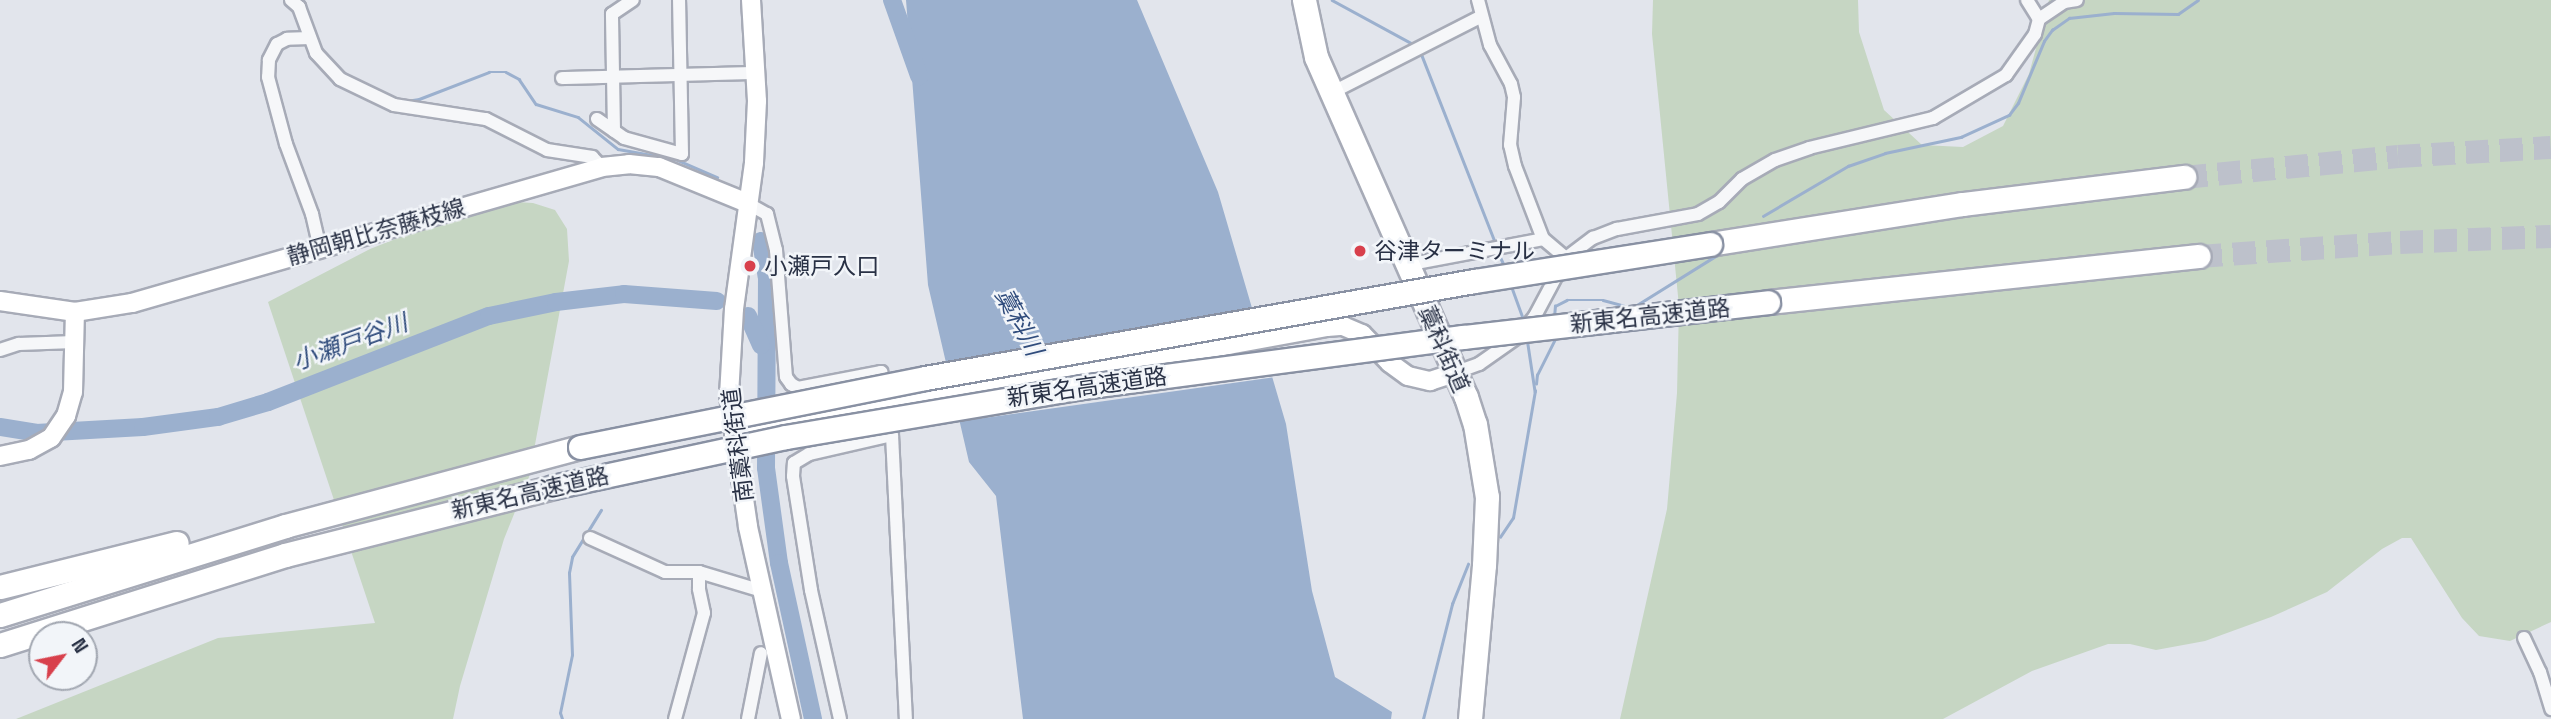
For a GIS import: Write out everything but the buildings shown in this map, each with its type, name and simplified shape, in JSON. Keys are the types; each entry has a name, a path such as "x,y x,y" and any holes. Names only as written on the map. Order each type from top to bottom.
{"highway":[{"name":"藁科街道","path":"1304,0 1316,57 1475,425 1487,497 1484,565 1470,719"},
{"name":"新東名高速道路","path":"0,615 285,526 580,447 925,378 1474,281 1963,204 2184,177"},
{"name":"新東名高速道路","path":"0,645 285,555 553,487 799,435 1083,387 1463,337 2199,256"},
{"path":"0,587 294,511 479,472"}],"main road":[{"name":"南藁科街道","path":"751,0 755,72 754,163 734,309 729,396 762,591 791,719"},
{"name":"静岡朝比奈藤枝線","path":"0,301 75,312 132,303 602,167 629,164 659,167 747,203"},
{"path":"0,456 29,450 51,438 66,416 73,393 75,312"},
{"path":"734,435 1327,327 1343,326 1362,334 1390,363 1408,376 1430,381 1454,373"}],"street":[{"path":"291,0 299,7 316,53 340,79 380,100 410,109 472,114 547,150 592,157 602,167"},
{"path":"614,131 612,13 632,0"},
{"path":"597,119 624,138 682,154 679,0"},
{"path":"1478,0 1480,17 1490,46 1511,84 1514,97 1510,145 1543,239 1566,258"},
{"path":"2027,0 2039,19"},
{"path":"1454,373 1479,364 1519,336 1535,316 1566,258 1593,238 1617,229 1698,214 1719,202 1742,179 1775,160 1809,148 1933,118 2006,75 2035,34 2039,19 2064,2 2077,0"},
{"path":"1331,93 1480,17"},
{"path":"310,38 286,39 277,44 270,60 268,77 286,144 313,214 320,248"},
{"path":"562,78 755,72"},
{"path":"747,203 767,214 776,250 786,377 798,388 881,372 892,435 906,719"},
{"path":"1406,265 1543,239"},
{"path":"0,350 19,344 74,342"},
{"path":"840,719 811,590 793,463 809,454 892,435"},
{"path":"590,538 665,572 699,572 762,591"},
{"path":"676,719 704,613 699,572"},
{"path":"2524,638 2540,672 2551,709"},
{"path":"748,719 761,653"}],"green space":[{"path":"1653,0 1858,0 1859,32 1884,110 1922,145 1963,147 2003,126 2029,74 2049,0 2551,0 2551,622 2510,641 2479,636 2462,618 2411,538 2402,538 2382,549 2327,592 2271,617 2205,641 2156,650 2130,644 2108,644 2032,671 1943,719 1620,719 1667,509 1677,393 1679,306 1652,34"},
{"path":"501,201 533,203 555,210 567,229 569,261 529,477 504,539 460,686 453,719 16,719 86,691 98,691 98,686 218,638 375,623 268,302 370,249 477,207"}],"water":[{"path":"906,0 1137,0 1218,192 1286,424 1312,591 1335,677 1392,712 1391,719 1023,719 996,496 969,462 928,285"}],"pier":[{"path":"1268,351 1276,377 956,422 950,397"}],"waterway":[{"name":"藁科川","path":"892,0 919,76"},
{"path":"1332,0 1415,45"},
{"path":"1763,216 1848,166 1885,153 1961,137 2009,115 2018,103 2044,41 2052,30 2069,18 2114,13 2178,14 2198,0"},
{"path":"1421,53 1495,242"},
{"path":"406,101 419,99 489,72 506,72 519,79 536,104 578,117 618,149 675,159 717,177"},
{"name":"小瀬戸谷川","path":"761,241 767,277 766,468 779,563 813,719"},
{"path":"1498,252 1504,265"},
{"path":"1554,317 1555,306 1567,300 1603,300 1632,308 1717,255"},
{"path":"1511,285 1524,321"},
{"name":"小瀬戸谷川","path":"0,427 36,433 143,427 218,417 268,402 489,316 556,302 624,294 717,301"},
{"name":"小瀬戸谷川","path":"748,316 761,345"},
{"path":"1536,384 1537,375 1556,337"},
{"path":"1527,338 1535,391"},
{"path":"1500,537 1513,518 1535,391"},
{"path":"562,719 560,713 572,655 569,573 572,557 601,510"},
{"path":"1423,719 1452,604 1468,564"}],"tunnel":[{"path":"2184,177 2398,156 2551,147"},
{"path":"2199,256 2400,242 2551,236"}],"place":[{"name":"谷津ターミナル","path":"1360,251"},
{"name":"小瀬戸入口","path":"750,266"}]}
